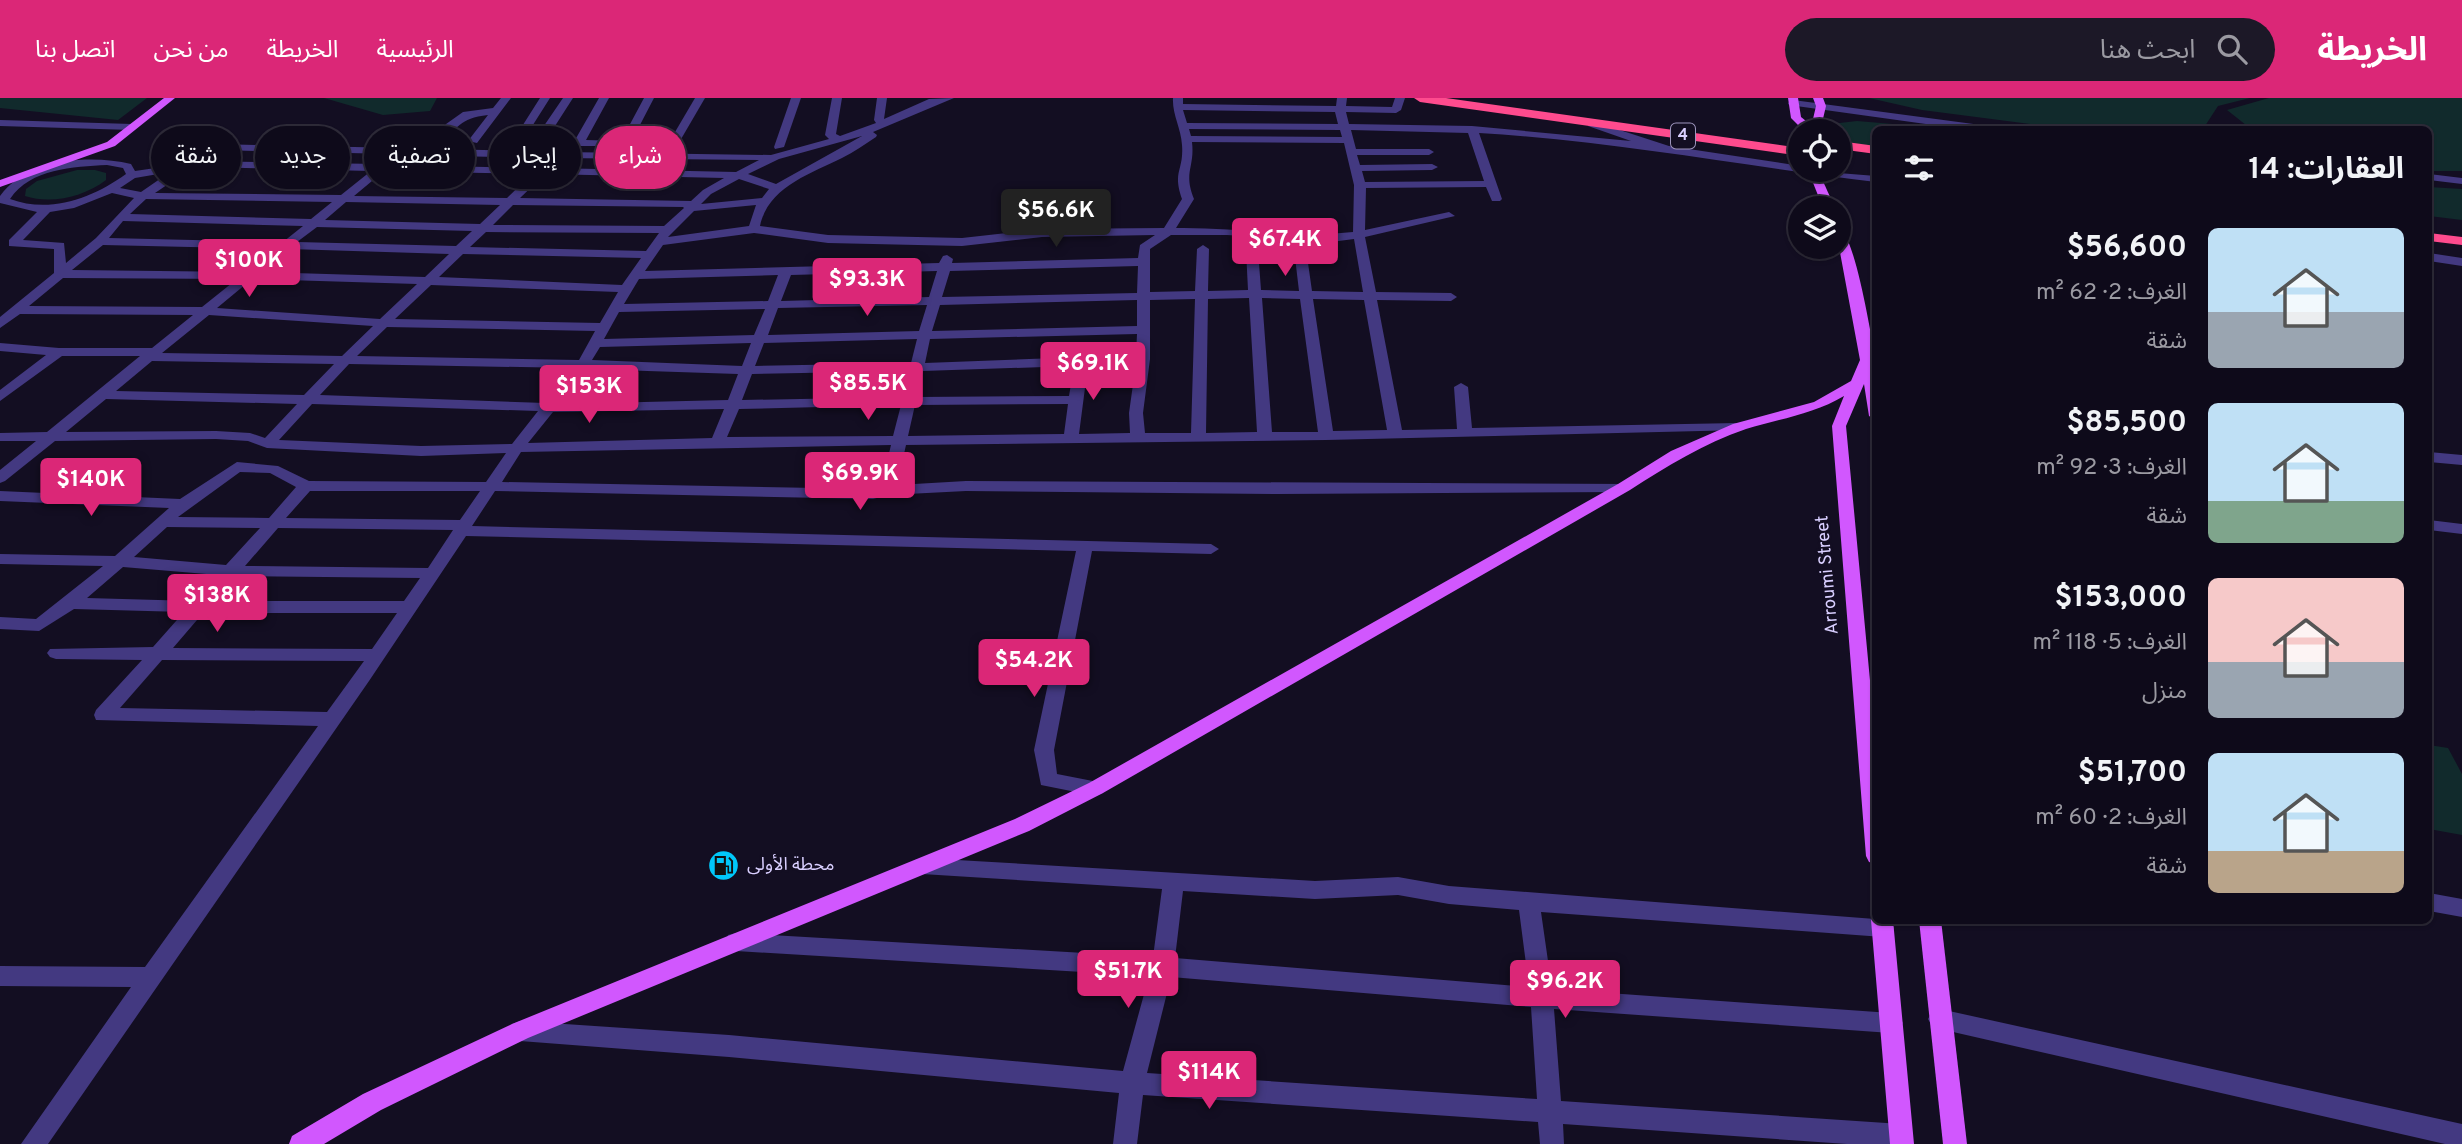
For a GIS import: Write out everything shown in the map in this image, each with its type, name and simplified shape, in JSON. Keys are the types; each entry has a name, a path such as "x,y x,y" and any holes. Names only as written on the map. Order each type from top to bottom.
{"highway":[{"name":"4","path":"1420,98 1592,124 1655,141 1788,151"},
{"name":"4","path":"1489,98 1788,138"},
{"path":"1851,147 1872,149"},
{"path":"1851,159 1872,161"},
{"path":"2432,225 2462,230"},
{"path":"2432,237 2462,241"}],"main road":[{"path":"0,184 111,144 170,98"},
{"path":"1793,100 1797,119"},
{"path":"1850,259 1872,379"},
{"name":"Arroumi Street","path":"1868,356 1839,426 1872,810"},
{"path":"301,1144 372,1102 520,1031 1022,825 1096,788 1624,487 1676,454 1738,427 1819,405 1857,383"},
{"path":"1882,924 1902,1140"},
{"path":"1930,924 1955,1144"}],"street":[{"path":"489,141 473,141 506,98"},
{"path":"527,126 545,98"},
{"path":"550,126 568,98"},
{"path":"581,130 604,98"},
{"path":"634,126 649,98"},
{"path":"684,126 700,98"},
{"path":"33,1144 332,719 516,449 582,366 631,282 658,243 691,206 735,176 782,152 796,98"},
{"path":"837,98 830,135 838,139"},
{"path":"881,123 879,120 882,98"},
{"path":"581,155 782,152 863,132 933,101 949,98"},
{"path":"759,180 803,171 835,158 878,131 934,108 960,104 962,98"},
{"path":"1138,438 1136,413 1143,359 1144,248 1168,232 1188,199 1181,180 1188,161 1187,139 1177,102 1341,104 1396,110 1400,98"},
{"path":"1793,100 1966,126"},
{"path":"1341,104 1347,140 1360,185 1359,235 1395,434"},
{"path":"450,126 467,114 495,111"},
{"path":"1837,119 1913,119"},
{"path":"1187,139 1347,140 1423,122 1472,129 1655,141 1788,166"},
{"path":"1423,122 1437,184"},
{"path":"0,123 132,127"},
{"path":"1182,126 1347,140 1429,152"},
{"path":"1472,129 1496,199"},
{"path":"686,145 782,152"},
{"path":"241,148 364,150"},
{"path":"132,175 127,166 107,162 77,164 38,173 9,188 2,200 17,208 47,208 83,202 113,190 132,175 151,172"},
{"path":"241,165 364,168"},
{"path":"1355,168 1432,167"},
{"path":"754,229 756,211 764,201 803,171"},
{"path":"581,172 735,176 759,180 778,189"},
{"path":"1851,176 1872,178"},
{"path":"2432,177 2462,181"},
{"path":"0,478 364,184"},
{"path":"1360,185 1489,184"},
{"path":"0,324 100,241 120,217 154,189"},
{"path":"267,444 343,362 523,189"},
{"path":"113,190 143,197 708,208 764,201"},
{"path":"47,208 13,243 60,246 60,274"},
{"path":"100,241 458,250 658,243 754,229 828,239 953,242 1042,233 1227,231 1298,237 1359,235 1449,216"},
{"path":"120,217 480,228 658,243"},
{"path":"888,490 925,333 953,242"},
{"path":"1198,438 1203,249"},
{"path":"1300,249 1325,436"},
{"path":"1252,250 1265,437"},
{"path":"2432,257 2462,262"},
{"path":"60,274 631,282 786,272 1143,262"},
{"path":"718,443 786,272"},
{"path":"617,308 1255,294 1451,297"},
{"path":"0,310 208,311 384,323 604,327"},
{"path":"594,344 925,333 1144,330"},
{"path":"0,347 59,352 343,362 516,362 749,370 1143,359"},
{"path":"0,397 59,352"},
{"path":"1071,439 1081,362"},
{"path":"1461,387 1465,433"},
{"path":"102,395 547,408 1076,400"},
{"path":"0,437 250,436 267,444 421,451 718,443 1265,437 1738,427"},
{"path":"2432,457 2462,460"},
{"path":"0,623 39,625 70,603 183,504 237,467 273,469 306,486 620,487 873,494 888,490 966,486 1268,489 1624,487"},
{"path":"306,486 103,715 332,719"},
{"path":"0,496 183,504"},
{"path":"162,522 1210,550"},
{"path":"2432,525 2462,529"},
{"path":"1085,547 1044,750 1048,780 1096,788"},
{"path":"0,559 119,561 231,571 431,573"},
{"path":"70,603 200,607 409,607"},
{"path":"57,653 376,655"},
{"path":"922,866 1315,890 1398,886 1449,895 1529,902 1872,923"},
{"path":"1125,1144 1132,1083 1162,969 1174,880"},
{"path":"1529,902 1542,998 1552,1144"},
{"path":"2432,903 2462,908"},
{"path":"736,942 1088,961 1162,969 1891,1023"},
{"path":"0,976 150,977"},
{"path":"1940,1019 2462,1136"},
{"path":"520,1031 729,1046 1132,1083 1549,1111 1902,1140"}],"green space":[{"path":"0,98 147,98 118,120 0,108"},
{"path":"324,98 437,98 430,111 383,115"},
{"path":"1869,98 2250,98 2218,106 2205,126 2046,126 1922,110"},
{"path":"2269,98 2462,98 2462,171 2432,171 2432,126 2247,126 2227,110"},
{"path":"1851,122 1917,126 1872,126 1872,146 1851,143"},
{"path":"77,170 106,173 106,180 88,191 68,197 46,200 25,196 26,189 37,181"},
{"path":"2432,187 2462,189 2462,220 2432,216"},
{"path":"2432,745 2448,748 2462,774 2462,835 2432,830"}],"place":[{"name":"محطة الأولى","path":"724,865"}]}
